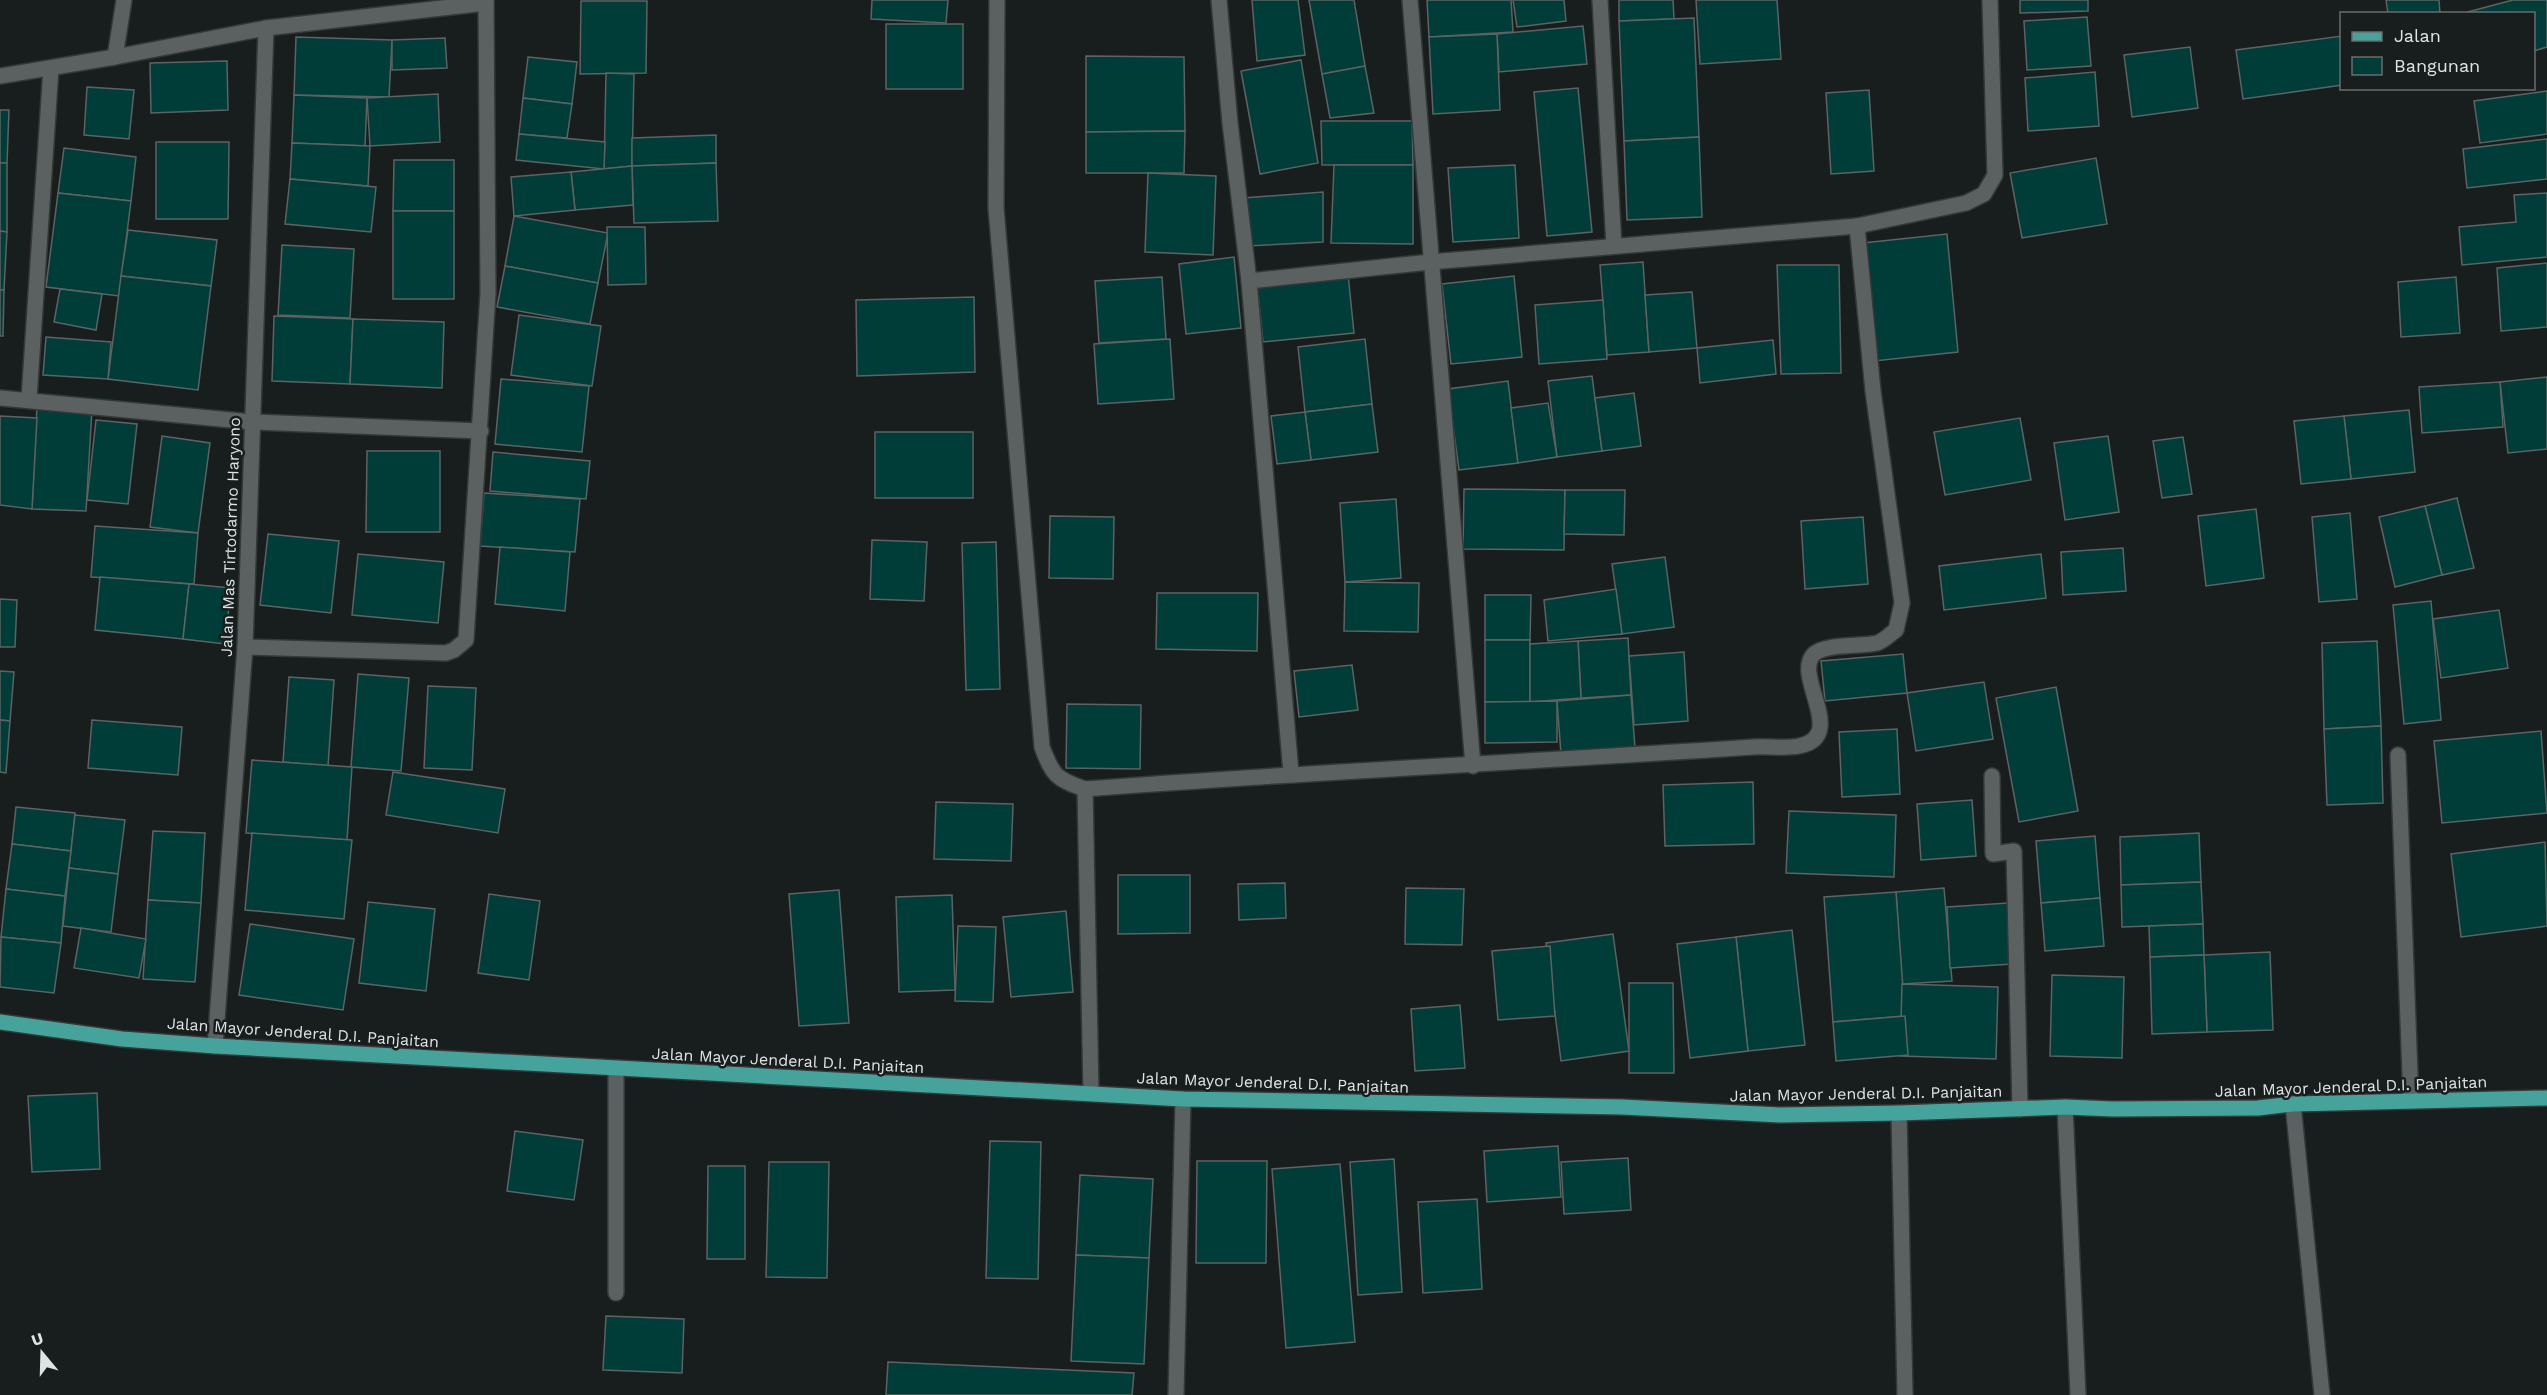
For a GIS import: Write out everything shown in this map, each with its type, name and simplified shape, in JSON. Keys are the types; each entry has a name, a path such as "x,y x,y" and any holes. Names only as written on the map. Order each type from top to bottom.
{"main road":[{"name":"Jalan Mayor Jenderal D.I. Panjaitan","path":"0,1022 122,1039 215,1046 1091,1093 1184,1100 1622,1107 1780,1115 2065,1107 2258,1108 2293,1104 2547,1098"}],"street":[{"path":"115,57 124,0"},
{"path":"997,0 996,208 1042,747 1050,769 1059,780 1085,789 1291,774 1473,766 1753,747 1799,746 1811,741 1819,729 1821,717 1809,676 1809,663 1815,654 1827,649 1878,642 1896,630 1902,603 1873,391 1857,226"},
{"path":"1219,0 1230,123 1249,281 1291,774"},
{"path":"1410,0 1473,766"},
{"path":"1600,0 1614,246"},
{"path":"1249,281 1430,262 1857,226 1966,203 1984,194 1995,176 1990,0"},
{"path":"0,76 266,28 486,2 488,293 466,640 454,650 446,653 245,647"},
{"name":"Jalan Mas Tirtodarmo Haryono","path":"215,1046 245,647 266,28"},
{"path":"29,399 51,68"},
{"path":"0,398 252,422 481,431"},
{"path":"2398,755 2411,1101"},
{"path":"1992,776 1993,854 2014,851 2020,1109"},
{"path":"1085,789 1091,1093"},
{"path":"616,1069 616,1293"},
{"path":"1176,1395 1184,1100"},
{"path":"2293,1104 2322,1395"},
{"path":"2065,1107 2078,1395"},
{"path":"1899,1113 1905,1395"}],"building":[{"path":"872,0 948,0 946,23 871,19"},
{"path":"1252,0 1298,0 1305,55 1257,61"},
{"path":"1309,0 1354,0 1365,66 1322,74"},
{"path":"1427,0 1511,0 1513,32 1429,37"},
{"path":"1513,0 1564,0 1566,21 1517,27"},
{"path":"1619,0 1673,0 1674,19 1619,21"},
{"path":"1696,0 1777,0 1781,59 1700,64"},
{"path":"2020,0 2088,0 2088,11 2020,13"},
{"path":"2386,0 2439,0 2440,12 2388,12"},
{"path":"2513,0 2547,0 2547,47 2535,51 2535,12 2468,12"},
{"path":"581,1 647,1 646,73 580,74"},
{"path":"2087,17 2091,66 2027,70 2024,21"},
{"path":"1694,18 1699,137 1624,141 1619,21"},
{"path":"886,24 963,24 963,89 886,89"},
{"path":"1583,26 1587,64 1499,72 1497,34"},
{"path":"1497,34 1500,110 1433,114 1429,37"},
{"path":"2340,36 2340,85 2243,99 2236,50"},
{"path":"296,37 392,40 389,97 294,95"},
{"path":"445,38 447,68 392,70 392,40"},
{"path":"2190,47 2198,108 2132,117 2124,55"},
{"path":"1086,56 1184,57 1185,131 1086,132"},
{"path":"528,57 577,62 572,104 523,98"},
{"path":"1301,60 1318,163 1260,174 1241,71"},
{"path":"227,61 228,110 151,113 150,63"},
{"path":"1365,66 1374,113 1330,118 1322,74"},
{"path":"2095,72 2099,126 2028,131 2025,78"},
{"path":"606,73 634,74 632,166 604,169"},
{"path":"87,87 134,90 129,139 84,135"},
{"path":"1578,88 1592,232 1547,236 1534,92"},
{"path":"1869,90 1874,171 1831,174 1826,93"},
{"path":"2547,91 2547,134 2480,143 2474,101"},
{"path":"438,94 440,142 370,146 367,98"},
{"path":"294,95 367,98 365,146 292,143"},
{"path":"523,98 572,104 567,138 519,134"},
{"path":"0,110 9,110 7,163 0,163"},
{"path":"1321,121 1412,121 1413,165 1322,165"},
{"path":"1185,131 1184,173 1086,173 1086,132"},
{"path":"519,134 605,142 604,169 516,160"},
{"path":"716,135 716,163 632,166 632,138"},
{"path":"1699,137 1702,217 1627,220 1624,141"},
{"path":"2547,139 2547,179 2467,188 2463,149"},
{"path":"156,142 229,142 228,219 156,219"},
{"path":"292,143 370,146 368,186 290,179"},
{"path":"64,148 136,157 131,201 58,193"},
{"path":"2096,158 2107,224 2022,238 2010,173"},
{"path":"394,160 454,160 454,211 393,211"},
{"path":"0,163 7,163 7,232 0,231"},
{"path":"716,163 718,221 634,223 632,166"},
{"path":"1334,165 1413,165 1413,244 1331,243"},
{"path":"1515,165 1519,238 1453,242 1448,168"},
{"path":"632,166 633,205 575,210 571,172"},
{"path":"571,172 575,210 514,216 511,177"},
{"path":"1148,173 1216,176 1213,255 1145,252"},
{"path":"290,179 376,187 371,232 285,224"},
{"path":"1323,192 1323,242 1247,246 1243,198"},
{"path":"58,193 131,201 119,296 46,287"},
{"path":"2547,193 2547,257 2462,265 2459,227 2516,222 2514,195"},
{"path":"393,211 454,211 454,299 393,299"},
{"path":"514,216 608,233 598,283 505,266"},
{"path":"607,227 645,227 646,284 608,285"},
{"path":"128,230 217,240 211,286 121,276"},
{"path":"0,231 7,232 4,290 0,290"},
{"path":"1947,234 1958,352 1874,361 1863,243"},
{"path":"282,245 354,249 350,318 278,315"},
{"path":"1234,257 1241,328 1186,334 1179,264"},
{"path":"1643,262 1649,352 1607,355 1600,265"},
{"path":"2547,263 2547,327 2501,331 2497,268"},
{"path":"1777,265 1839,265 1841,373 1781,374"},
{"path":"505,266 598,283 590,324 497,307"},
{"path":"1348,274 1354,333 1263,342 1257,283"},
{"path":"121,276 211,286 198,390 108,379"},
{"path":"1514,276 1522,357 1451,364 1442,284"},
{"path":"1162,277 1166,339 1099,343 1095,281"},
{"path":"2456,277 2460,333 2401,337 2398,282"},
{"path":"60,289 102,294 96,330 54,322"},
{"path":"0,290 4,290 3,336 0,336"},
{"path":"1692,292 1697,348 1649,352 1645,295"},
{"path":"974,297 975,372 857,376 856,300"},
{"path":"1603,300 1607,359 1539,364 1535,305"},
{"path":"519,315 601,326 592,386 511,375"},
{"path":"274,316 353,319 350,384 272,381"},
{"path":"353,319 444,322 442,388 350,384"},
{"path":"46,337 111,342 108,379 43,375"},
{"path":"1170,339 1174,399 1098,404 1094,344"},
{"path":"1365,339 1372,404 1305,412 1298,347"},
{"path":"1773,340 1776,374 1700,383 1697,348"},
{"path":"1592,376 1602,451 1557,457 1548,381"},
{"path":"2547,377 2547,449 2508,453 2500,382"},
{"path":"501,379 589,386 582,452 495,444"},
{"path":"1508,381 1518,463 1459,470 1448,389"},
{"path":"2500,382 2503,427 2422,433 2419,387"},
{"path":"1634,393 1641,446 1602,451 1595,398"},
{"path":"1548,403 1557,457 1518,463 1511,408"},
{"path":"1372,404 1378,452 1311,460 1305,412"},
{"path":"37,406 92,409 86,511 32,509"},
{"path":"2409,410 2415,472 2351,479 2344,416"},
{"path":"1305,412 1311,460 1277,464 1271,416"},
{"path":"0,416 37,418 32,509 0,505"},
{"path":"2344,416 2351,479 2301,484 2294,421"},
{"path":"2020,418 2031,480 1945,495 1934,432"},
{"path":"96,420 137,424 128,504 87,500"},
{"path":"875,432 973,432 973,498 875,498"},
{"path":"162,436 210,443 198,533 150,527"},
{"path":"2108,436 2119,512 2065,520 2054,443"},
{"path":"2183,437 2192,494 2162,498 2153,441"},
{"path":"367,451 440,451 440,532 366,532"},
{"path":"493,452 590,461 586,499 490,491"},
{"path":"1464,489 1565,490 1564,550 1463,549"},
{"path":"1565,490 1625,490 1624,535 1564,534"},
{"path":"484,493 580,499 575,552 480,546"},
{"path":"2457,498 2474,568 2442,575 2425,506"},
{"path":"1396,499 1401,578 1345,582 1340,503"},
{"path":"2425,506 2442,575 2395,587 2379,517"},
{"path":"2256,509 2264,578 2206,586 2198,516"},
{"path":"2350,513 2357,599 2319,602 2312,517"},
{"path":"1050,516 1114,517 1113,579 1049,578"},
{"path":"1863,517 1868,584 1805,589 1801,521"},
{"path":"95,526 198,533 194,584 91,577"},
{"path":"268,534 339,541 331,613 260,605"},
{"path":"872,540 927,542 924,601 870,599"},
{"path":"996,542 1000,689 966,690 962,543"},
{"path":"500,547 570,552 565,611 495,604"},
{"path":"2123,548 2126,591 2063,595 2061,552"},
{"path":"358,554 444,562 438,623 352,615"},
{"path":"2041,554 2046,598 1944,610 1939,566"},
{"path":"1665,557 1674,627 1622,634 1612,564"},
{"path":"100,577 189,584 183,639 95,630"},
{"path":"1345,582 1419,583 1418,632 1344,631"},
{"path":"189,584 231,588 225,644 183,639"},
{"path":"1616,589 1622,634 1548,641 1544,600"},
{"path":"1157,593 1258,593 1257,651 1156,649"},
{"path":"1485,595 1531,595 1530,640 1485,640"},
{"path":"0,599 17,600 15,647 0,647"},
{"path":"2431,601 2441,720 2404,724 2393,605"},
{"path":"2499,610 2508,668 2441,678 2433,619"},
{"path":"1628,638 1631,695 1581,698 1578,641"},
{"path":"1485,640 1530,640 1530,702 1485,702"},
{"path":"1578,641 1581,698 1530,702 1530,644"},
{"path":"2377,641 2381,726 2324,729 2322,643"},
{"path":"1684,652 1688,721 1634,725 1629,656"},
{"path":"1903,654 1907,693 1825,701 1821,661"},
{"path":"1352,665 1358,710 1299,717 1294,671"},
{"path":"0,671 14,672 10,721 0,720"},
{"path":"358,674 409,678 401,771 351,767"},
{"path":"289,677 334,680 328,766 283,762"},
{"path":"1984,682 1993,739 1916,751 1907,693"},
{"path":"428,686 476,688 472,770 424,768"},
{"path":"2056,687 2078,811 2019,822 1996,698"},
{"path":"1631,695 1635,748 1561,754 1557,701"},
{"path":"1557,701 1557,742 1485,743 1485,702"},
{"path":"1067,704 1141,705 1140,769 1066,768"},
{"path":"0,720 10,721 6,773 0,772"},
{"path":"92,720 182,727 178,775 88,768"},
{"path":"2381,726 2383,803 2327,805 2324,729"},
{"path":"1897,729 1900,794 1842,797 1839,732"},
{"path":"2541,731 2547,813 2442,823 2434,741"},
{"path":"252,760 352,767 347,840 246,833"},
{"path":"393,772 505,789 498,833 386,815"},
{"path":"1753,782 1754,844 1665,846 1663,785"},
{"path":"1972,800 1976,856 1921,860 1917,804"},
{"path":"936,802 1013,804 1011,861 934,859"},
{"path":"16,807 75,813 71,851 12,844"},
{"path":"1789,811 1896,815 1894,877 1786,873"},
{"path":"75,815 125,820 118,874 69,868"},
{"path":"153,831 205,833 201,903 148,900"},
{"path":"252,833 352,840 344,919 245,910"},
{"path":"2199,833 2201,882 2121,885 2120,837"},
{"path":"2095,836 2100,898 2041,903 2036,841"},
{"path":"2545,842 2547,926 2461,937 2451,854"},
{"path":"12,844 71,851 65,896 6,889"},
{"path":"69,868 118,874 111,932 63,926"},
{"path":"1118,875 1190,875 1190,933 1118,934"},
{"path":"2201,882 2203,924 2122,927 2121,885"},
{"path":"1285,883 1286,918 1239,920 1238,884"},
{"path":"1406,888 1464,889 1462,945 1405,944"},
{"path":"1944,888 1952,981 1902,984 1896,892"},
{"path":"6,889 65,896 61,943 1,937"},
{"path":"839,890 849,1023 799,1026 789,894"},
{"path":"1896,892 1905,1016 1833,1022 1824,897"},
{"path":"489,894 540,901 529,980 478,973"},
{"path":"952,895 955,990 899,992 896,897"},
{"path":"2100,898 2104,946 2045,951 2041,903"},
{"path":"148,900 201,903 195,982 143,979"},
{"path":"368,902 435,909 426,991 359,983"},
{"path":"2008,903 2012,964 1950,968 1947,907"},
{"path":"1066,911 1073,992 1011,997 1003,917"},
{"path":"250,924 354,939 343,1010 239,995"},
{"path":"2203,924 2204,955 2150,957 2149,926"},
{"path":"958,926 996,927 993,1002 955,1001"},
{"path":"81,928 146,939 139,978 74,968"},
{"path":"1792,930 1805,1045 1748,1051 1736,937"},
{"path":"1613,934 1629,1051 1561,1061 1546,943"},
{"path":"1,937 61,943 54,993 0,987"},
{"path":"1736,937 1748,1051 1690,1058 1677,944"},
{"path":"1550,946 1555,1016 1498,1020 1492,951"},
{"path":"2270,952 2273,1030 2207,1032 2204,955"},
{"path":"2204,955 2207,1032 2152,1034 2150,957"},
{"path":"2052,975 2124,977 2122,1058 2050,1056"},
{"path":"1629,983 1673,983 1674,1073 1629,1073"},
{"path":"1902,984 1998,987 1996,1059 1900,1056"},
{"path":"1460,1005 1465,1068 1415,1071 1411,1009"},
{"path":"1905,1016 1908,1055 1836,1061 1833,1022"},
{"path":"97,1093 100,1169 32,1172 28,1096"},
{"path":"515,1131 583,1140 574,1200 507,1191"},
{"path":"990,1141 1041,1142 1038,1279 986,1278"},
{"path":"1558,1146 1561,1197 1487,1202 1484,1151"},
{"path":"1628,1158 1631,1210 1564,1214 1561,1162"},
{"path":"1394,1159 1402,1292 1358,1295 1350,1162"},
{"path":"1197,1161 1267,1161 1266,1263 1196,1263"},
{"path":"769,1162 829,1162 827,1278 766,1277"},
{"path":"1340,1164 1355,1342 1286,1348 1272,1169"},
{"path":"708,1166 745,1166 745,1259 707,1259"},
{"path":"1080,1175 1153,1179 1149,1258 1076,1255"},
{"path":"1477,1199 1482,1289 1423,1293 1418,1202"},
{"path":"1076,1255 1149,1258 1144,1364 1071,1361"},
{"path":"606,1316 684,1319 682,1373 603,1370"},
{"path":"888,1362 1134,1373 1132,1395 886,1395"}]}
